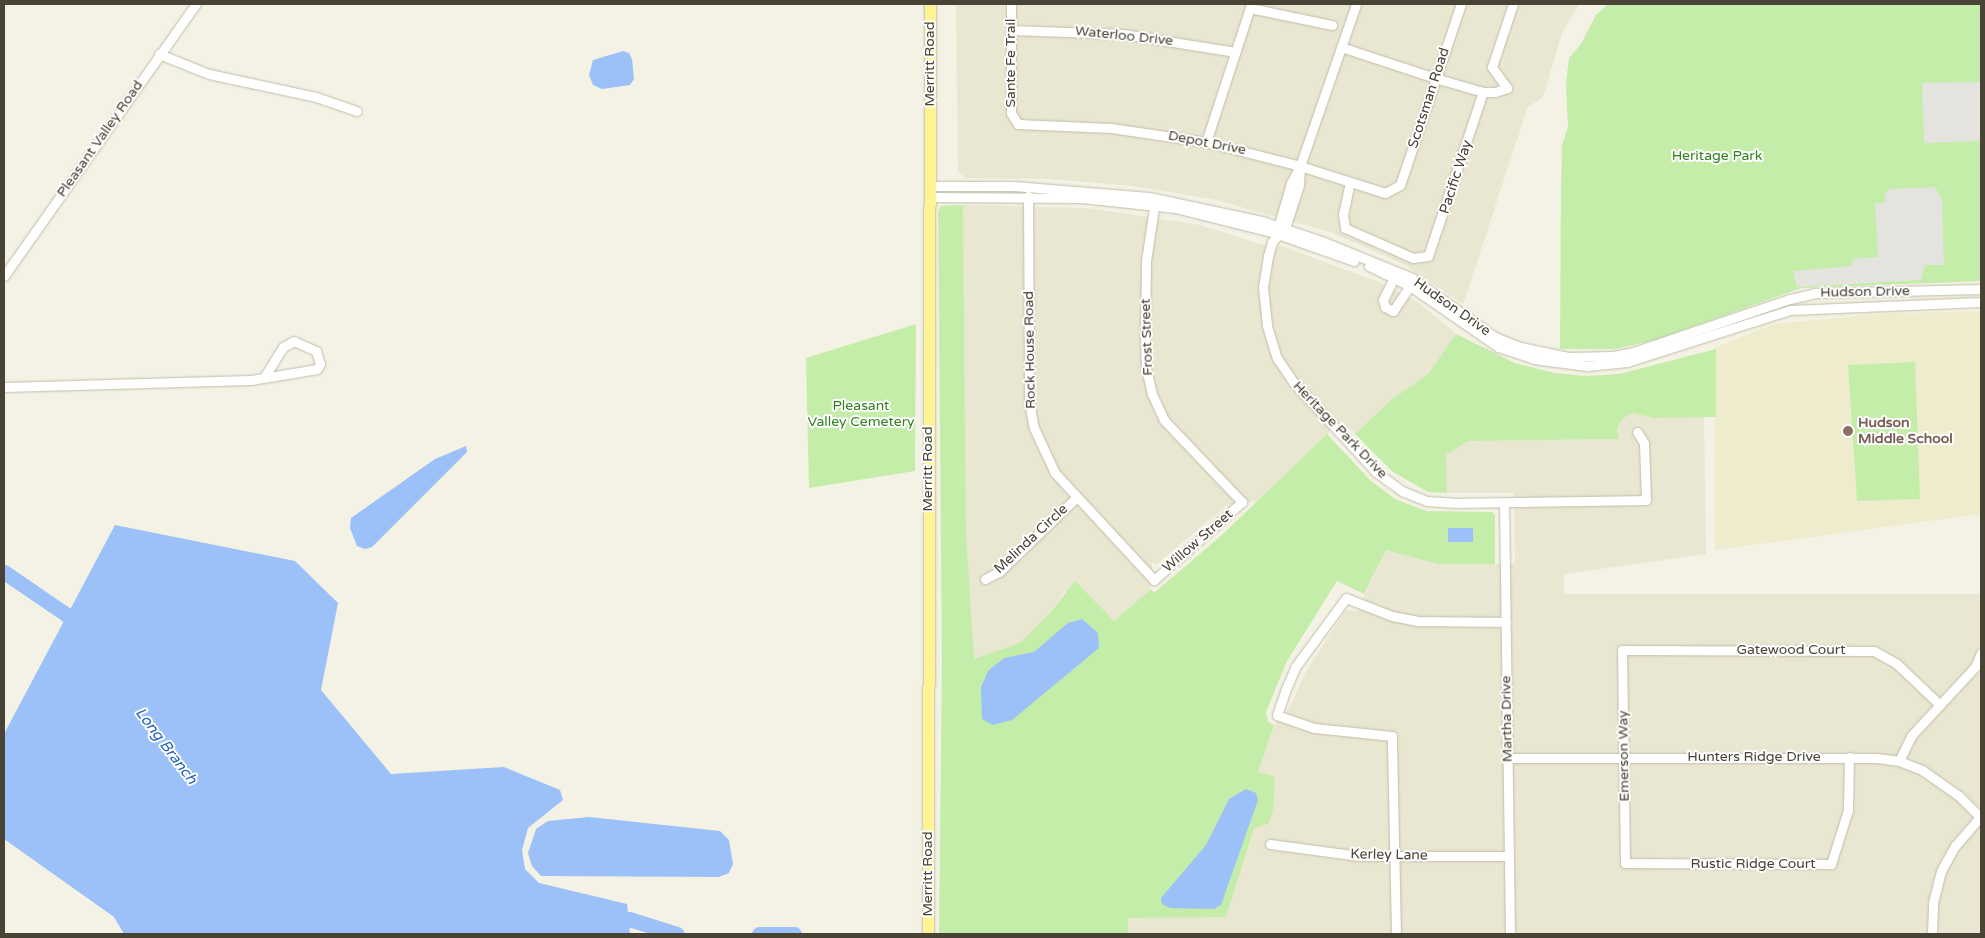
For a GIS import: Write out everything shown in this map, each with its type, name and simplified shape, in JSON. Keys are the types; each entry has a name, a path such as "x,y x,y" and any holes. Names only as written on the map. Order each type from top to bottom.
{"main road":[{"name":"Merritt Road","path":"928,934 930,4"}],"street":[{"name":"Pleasant Valley Road","path":"4,276 196,4"},
{"name":"Sante Fe Trail","path":"1011,4 1010,113 1014,122"},
{"name":"Heritage Park Drive","path":"1356,4 1300,166 1299,184 1268,256 1263,287 1267,326 1277,358 1292,382 1376,472 1402,491 1427,501 1504,503 1646,500 1644,443 1637,432"},
{"name":"Scotsman Road","path":"1394,191 1400,185 1460,4"},
{"path":"1341,47 1484,92 1506,88 1492,67 1513,4"},
{"path":"1206,142 1250,6 1332,25"},
{"name":"Waterloo Drive","path":"1011,30 1122,34 1236,52"},
{"path":"159,54 209,74 316,97 357,111"},
{"name":"Pacific Way","path":"1350,182 1343,214 1344,228 1413,258 1423,258 1431,252 1484,92"},
{"name":"Depot Drive","path":"1014,122 1127,130 1206,142 1300,166 1385,193 1394,191"},
{"name":"Hudson Drive","path":"931,191 1014,186 1155,202 1280,229 1324,249 1413,283 1495,337 1546,354 1588,358 1613,356 1653,347 1790,298 1816,293 1981,289"},
{"name":"Hudson Drive","path":"931,191 1155,202"},
{"name":"Rock House Road","path":"1028,196 1029,402 1043,450 1055,473 1076,498 1154,580"},
{"name":"Frost Street","path":"1155,202 1146,261 1146,369 1152,394 1164,420 1242,502"},
{"path":"1395,275 1383,300 1385,307 1393,312 1413,283"},
{"name":"Hudson Drive","path":"1413,283 1498,347 1534,359 1587,366 1627,362 1798,309 1981,302"},
{"path":"4,387 264,378 317,369 320,364 316,351 294,341 284,347 264,378"},
{"name":"Melinda Circle","path":"985,579 999,572 1076,498"},
{"name":"Willow Street","path":"1154,580 1242,502"},
{"name":"Martha Drive","path":"1504,503 1510,934"},
{"path":"1396,934 1392,736 1314,728 1277,715 1296,666 1346,598 1392,616 1417,621 1506,622"},
{"name":"Gatewood Court","path":"1622,650 1874,651 1897,664 1940,705"},
{"name":"Emerson Way","path":"1622,650 1625,863"},
{"path":"1899,761 1912,736 1974,667 1981,653"},
{"name":"Hunters Ridge Drive","path":"1507,758 1849,758 1899,761 1942,782 1981,817"},
{"name":"Rustic Ridge Court","path":"1625,863 1831,864 1848,810 1849,758"},
{"path":"1932,934 1933,903 1942,871 1955,846 1981,817"},
{"name":"Kerley Lane","path":"1270,844 1359,856 1509,856"}],"shaded area":[{"path":"956,4 1579,4 1562,33 1543,97 1528,107 1463,304 1403,264 1330,232 1216,200 1133,186 1049,179 966,178 958,172"},
{"path":"1981,82 1981,141 1924,143 1922,83"},
{"path":"1935,187 1942,199 1944,265 1925,265 1921,280 1797,287 1793,271 1852,266 1852,259 1878,257 1875,203 1885,203 1885,193 1890,189"},
{"path":"963,205 1087,208 1200,225 1260,244 1284,247 1379,282 1418,302 1456,334 1428,374 1391,400 1355,434 1341,421 1257,501 1227,505 1157,564 1152,563 1151,589 1114,621 1065,591 1049,614 1020,643 974,660 966,531"},
{"name":"Hudson Middle School","path":"1981,311 1981,514 1715,550 1714,348 1774,324 1880,314"},
{"path":"1632,413 1654,418 1704,417 1706,554 1564,574 1564,594 1981,594 1981,934 1128,934 1128,918 1226,916 1254,828 1258,772 1274,725 1290,707 1306,671 1346,610 1357,611 1386,550 1438,564 1515,564 1514,493 1447,493 1445,455 1468,441 1619,439 1617,429 1622,418"}],"green space":[{"name":"Heritage Park","path":"1608,4 1981,4 1981,281 1801,288 1655,340 1615,349 1560,349 1562,145 1568,127 1566,83 1569,58 1581,44 1596,15"},
{"path":"963,205 966,531 974,659 1020,643 1049,614 1075,581 1114,621 1151,589 1154,593 1223,534 1327,434 1370,480 1395,499 1426,511 1492,512 1495,515 1495,564 1438,564 1386,550 1364,594 1337,581 1287,661 1266,712 1268,722 1274,725 1258,772 1275,777 1273,810 1268,824 1254,828 1226,917 1128,918 1128,934 939,934 942,661 938,211 941,206"},
{"name":"Pleasant Valley Cemetery","path":"916,324 915,471 809,488 806,358"},
{"path":"1456,334 1515,363 1554,373 1586,376 1619,374 1716,349 1716,417 1654,418 1632,413 1622,419 1617,429 1619,439 1468,441 1446,455 1447,493 1428,492 1393,472 1355,434 1391,400 1428,374"},
{"path":"1915,362 1920,499 1857,501 1848,365"}],"water":[{"path":"623,51 629,53 632,59 634,79 630,85 602,89 593,85 589,75 593,60"},
{"path":"466,446 467,452 372,547 365,549 357,546 350,528 351,518 435,459"},
{"path":"115,525 295,561 338,603 321,690 391,774 504,767 560,790 563,800 528,828 522,850 525,869 539,883 627,904 630,934 124,934 114,917 4,839 4,734"},
{"path":"1448,528 1473,528 1473,542 1448,542"},
{"path":"1082,619 1098,633 1099,648 1012,720 993,725 982,719 981,687 988,671 1004,658 1034,652 1068,623"},
{"path":"1246,789 1256,793 1258,800 1221,905 1214,909 1170,908 1162,904 1161,898 1206,845 1229,799"},
{"path":"589,817 720,831 729,840 733,864 729,873 719,877 541,876 532,866 528,853 536,829 548,821"}],"waterway":[{"name":"Long Branch","path":"4,572 67,615 79,630"},
{"path":"609,918 629,919 677,934"},
{"path":"759,934 794,934"}],"place":[{"name":"Hudson Middle School","path":"1848,431"}]}
